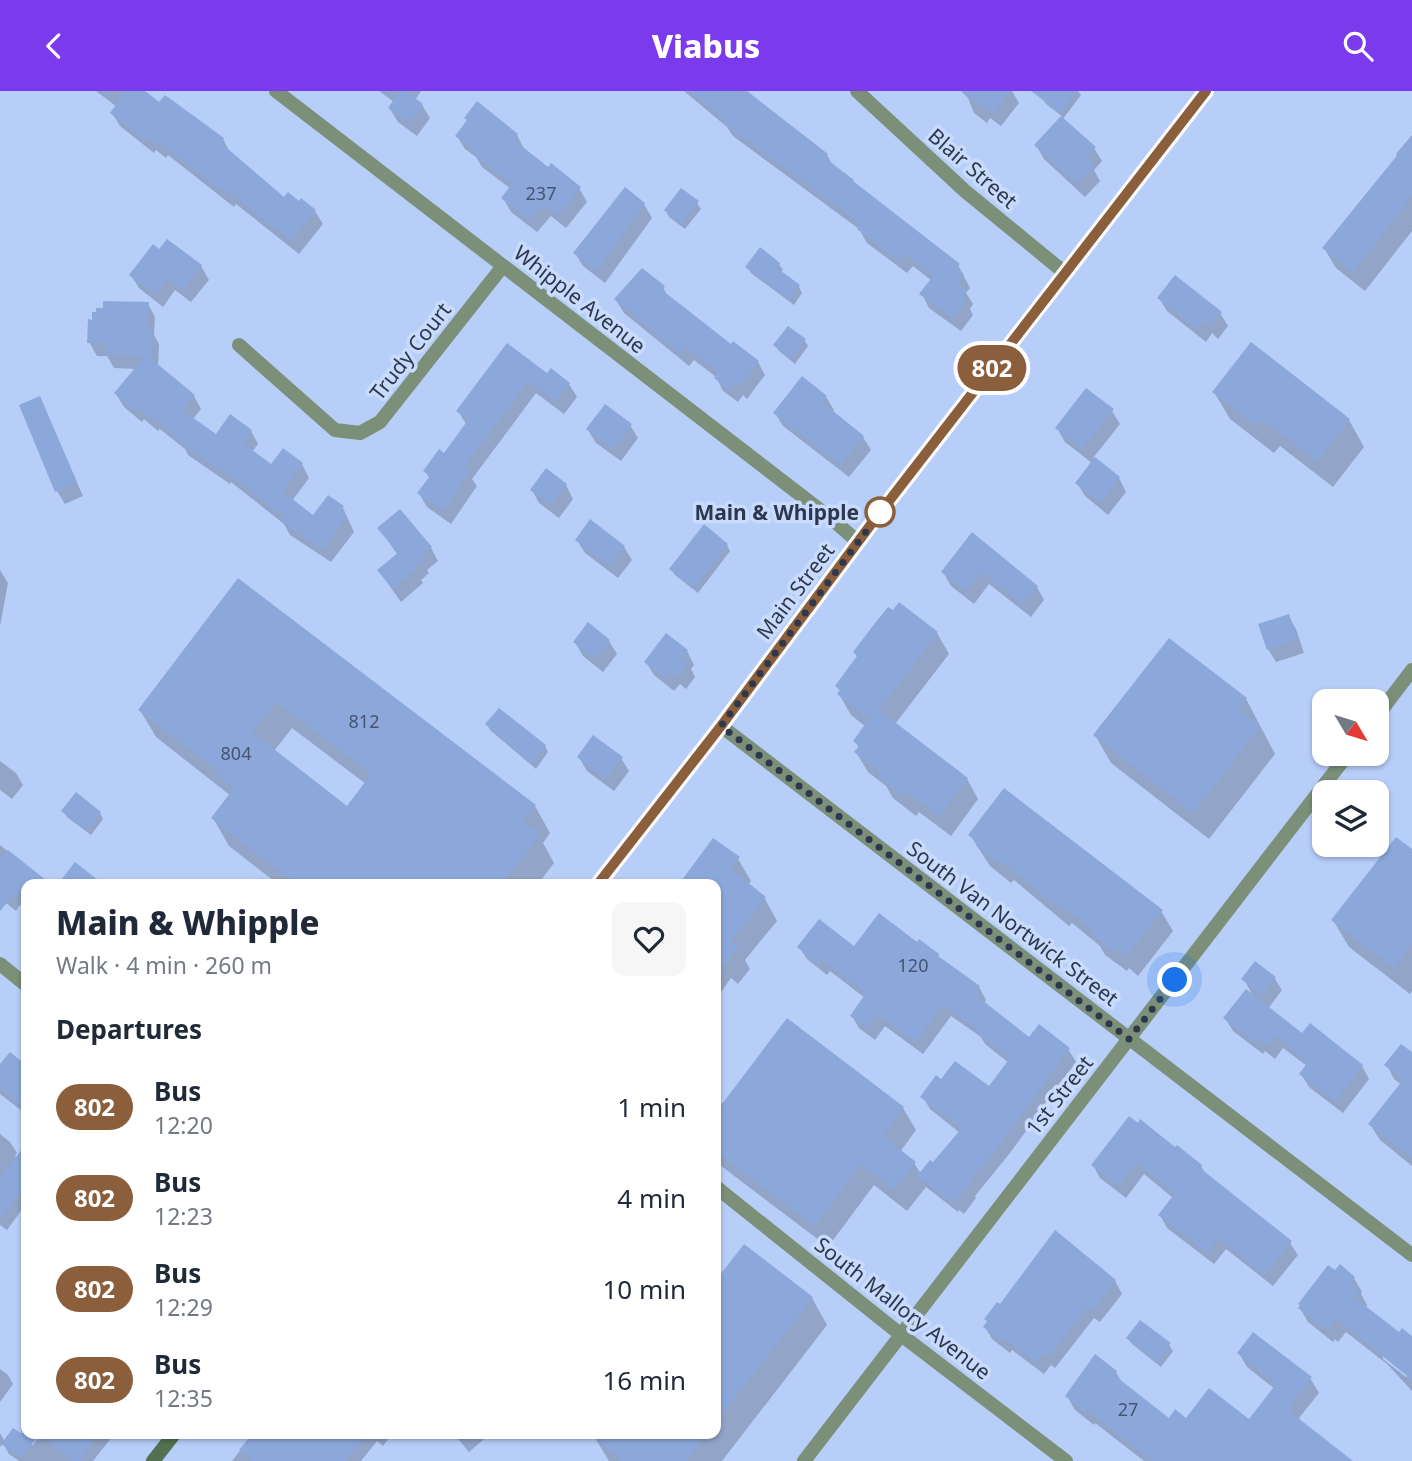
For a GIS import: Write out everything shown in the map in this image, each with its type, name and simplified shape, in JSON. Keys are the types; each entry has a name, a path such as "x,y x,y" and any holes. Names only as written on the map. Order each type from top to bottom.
{"main road":[{"name":"Main Street","path":"602,879 1206,91"},
{"path":"153,1461 170,1439"}],"street":[{"name":"Whipple Avenue","path":"275,91 858,542"},
{"name":"Blair Street","path":"857,91 965,191 1065,273"},
{"name":"Trudy Court","path":"239,345 335,431 360,433 380,422 503,266"},
{"path":"1390,699 1412,670"},
{"name":"South Van Nortwick Street","path":"721,726 1412,1255"},
{"name":"1st Street","path":"804,1461 1338,767"},
{"path":"3,971 21,982"},
{"name":"South Mallory Avenue","path":"721,1191 900,1334 1066,1461"}],"building":[{"path":"126,91 145,91 159,102 165,95 224,138 221,143 284,197 288,192 316,210 291,241 228,191 226,194 160,143 157,145 148,138 146,141 110,113"},
{"path":"400,91 405,91 423,104 409,123 388,108"},
{"path":"689,91 747,91 828,154 825,158 853,181 960,264 956,268 964,274 957,283 967,290 962,297 967,301 953,318 919,294 933,276 905,254 899,261 857,229 861,224 723,123 725,120"},
{"path":"962,91 1010,91 993,114"},
{"path":"1031,91 1077,91 1060,113"},
{"path":"477,101 518,134 514,140 548,167 551,163 581,187 558,216 543,204 529,220 501,198 512,184 472,154 475,150 455,136"},
{"path":"1061,116 1096,147 1087,156 1094,166 1077,184 1034,145"},
{"path":"1412,137 1412,196 1353,272 1322,248"},
{"path":"625,187 645,203 597,271 573,253"},
{"path":"681,188 699,201 681,224 664,210"},
{"path":"167,239 202,265 183,290 167,278 155,295 129,275 153,244 159,249"},
{"path":"760,247 780,263 777,268 800,285 790,300 745,267"},
{"path":"642,268 665,286 662,290 731,344 733,341 759,361 739,387 735,383 730,390 714,378 718,372 686,347 681,354 614,299"},
{"path":"1175,275 1222,312 1210,326 1204,321 1197,329 1157,298"},
{"path":"103,301 149,302 147,328 152,328 152,357 149,357 195,395 182,410 216,434 230,414 252,430 243,443 271,464 283,448 303,463 282,491 313,515 328,495 344,506 340,512 347,517 323,550 281,521 284,517 223,470 222,472 179,442 180,440 152,416 150,419 136,407 134,410 114,393 145,356 105,355 105,343 87,343 88,319 92,320 92,312 96,312 96,308 103,308"},
{"path":"788,326 806,339 791,359 773,345"},
{"path":"1251,342 1350,419 1317,461 1263,420 1257,427 1212,392"},
{"path":"507,343 547,373 551,368 570,383 556,402 528,381 464,467 470,471 443,511 417,493 430,476 423,471 439,449 444,453 468,420 456,411"},
{"path":"802,376 827,396 822,402 864,436 841,465 773,413"},
{"path":"1086,388 1114,409 1082,449 1055,428"},
{"path":"40,396 77,482 55,492 19,405"},
{"path":"605,404 632,424 613,449 586,429"},
{"path":"1095,457 1120,477 1100,503 1075,483"},
{"path":"546,468 567,484 551,505 530,490"},
{"path":"400,509 432,547 421,556 423,559 415,566 417,569 393,589 377,570 398,553 377,528"},
{"path":"590,519 625,546 610,566 575,540"},
{"path":"704,524 728,544 694,588 669,569"},
{"path":"972,532 1038,586 1023,605 981,572 966,591 941,572"},
{"path":"238,578 536,805 523,821 540,834 506,879 290,879 211,818 234,788 218,776 220,773 138,710","holes":["276,702 371,774 347,806 252,732"]},
{"path":"899,602 938,632 879,710 968,778 939,816 907,792 904,797 879,778 882,773 854,752 859,746 853,741 869,719 837,694 840,690 835,686 857,656 853,652 872,627 888,607 893,610"},
{"path":"1289,614 1298,639 1267,650 1258,624"},
{"path":"588,622 610,640 595,659 573,642"},
{"path":"666,633 688,650 682,658 689,663 678,677 672,672 666,679 644,662"},
{"path":"1169,638 1247,698 1238,709 1260,726 1193,813 1093,735"},
{"path":"499,708 546,745 532,764 485,724"},
{"path":"593,735 623,757 606,779 577,757"},
{"path":"1004,788 1163,910 1126,956 1117,949 1114,952 1091,934 1094,931 1059,904 1057,907 1001,861 999,864 976,846 978,843 968,835"},
{"path":"76,792 101,812 87,830 61,811"},
{"path":"1396,837 1412,849 1412,944 1394,968 1331,920 1380,857 1389,857 1389,846"},
{"path":"713,838 740,857 731,869 766,897 731,940 739,946 721,969 721,879 683,879"},
{"path":"8,850 45,879 21,879 21,890 16,897 13,895 0,911 0,860"},
{"path":"75,862 97,879 62,879"},
{"path":"879,913 917,942 919,939 980,986 976,991 979,994 977,996 1029,1037 1039,1024 1070,1048 956,1202 952,1198 950,1201 917,1176 962,1128 920,1097 936,1075 941,1079 955,1061 989,1086 1010,1058 975,1031 977,1029 943,1005 915,1042 877,1014 867,1028 850,1016 866,993 822,960 819,964 797,947 819,919 854,946"},
{"path":"1255,961 1276,977 1262,995 1241,979"},
{"path":"1246,989 1302,1033 1310,1023 1363,1065 1335,1101 1299,1074 1308,1062 1275,1036 1267,1046 1257,1039 1254,1042 1223,1018"},
{"path":"787,1018 904,1107 883,1136 916,1162 894,1190 861,1164 814,1226 721,1155 721,1105"},
{"path":"1401,1044 1412,1052 1412,1158 1368,1124 1403,1080 1384,1065"},
{"path":"10,1052 21,1061 21,1104 0,1088 0,1064"},
{"path":"1129,1116 1138,1123 1140,1119 1175,1147 1177,1145 1202,1165 1200,1168 1292,1241 1265,1275 1218,1238 1207,1253 1158,1215 1175,1193 1136,1163 1118,1186 1091,1165"},
{"path":"21,1151 21,1192 0,1219 0,1178"},
{"path":"1055,1230 1116,1280 1092,1311 1087,1307 1048,1357 1043,1353 1036,1363 1005,1339 1003,1342 983,1327 987,1321 984,1319 997,1302 1000,1304"},
{"path":"744,1244 813,1297 721,1416 721,1274"},
{"path":"1340,1264 1355,1277 1351,1283 1360,1290 1354,1297 1399,1332 1402,1328 1412,1336 1412,1380 1337,1319 1330,1329 1326,1326 1324,1329 1298,1308 1298,1304 1328,1265 1335,1270"},
{"path":"1140,1320 1171,1343 1157,1362 1126,1338"},
{"path":"1253,1332 1312,1377 1291,1404 1293,1405 1289,1411 1353,1461 1152,1461 1065,1396 1095,1354 1117,1371 1114,1375 1169,1418 1175,1409 1186,1418 1209,1388 1249,1419 1276,1384 1237,1353"},
{"path":"13,1428 21,1433 21,1439 36,1439 21,1458 1,1444"},
{"path":"44,1439 89,1439 93,1442 80,1461 74,1461"},
{"path":"248,1439 362,1439 346,1461 253,1461 239,1450"},
{"path":"596,1439 702,1439 686,1461 623,1461"}],"bus line":[{"name":"802","path":"602,879 721,726 872,523 1206,91"}],"place":[{"name":"Main & Whipple","path":"880,512"}],"route":[{"path":"880,512 888,502 721,726 1129,1039 1175,980"}]}
